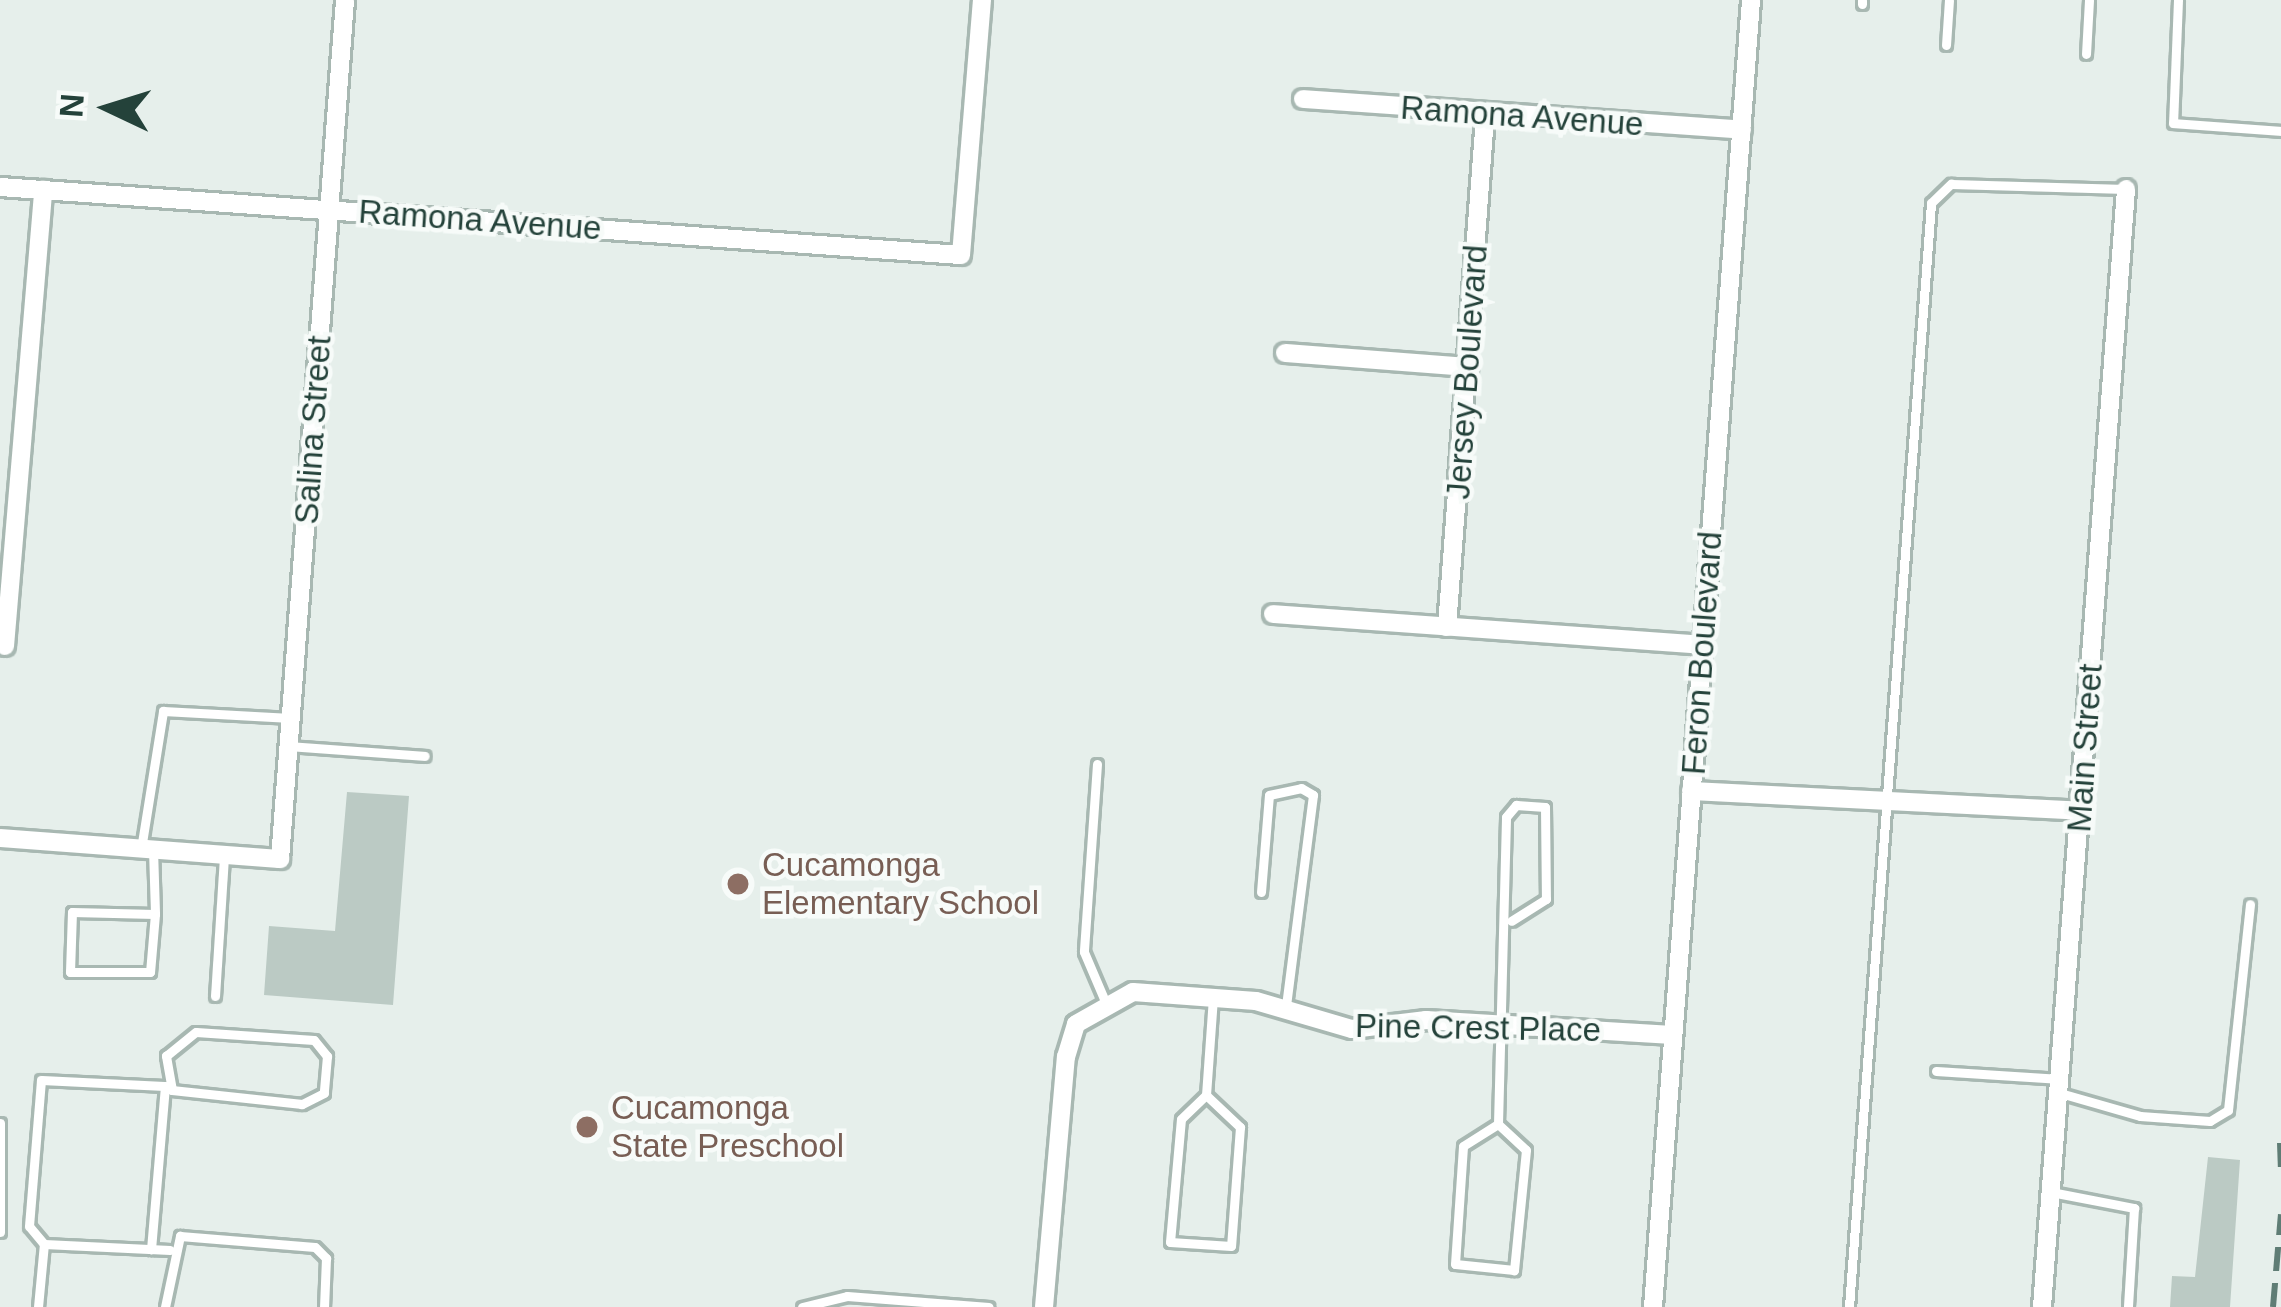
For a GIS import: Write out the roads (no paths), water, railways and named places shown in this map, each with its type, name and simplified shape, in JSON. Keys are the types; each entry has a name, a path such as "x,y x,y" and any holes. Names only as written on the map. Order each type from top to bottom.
{"street":[{"name":"Salina Street","path":"224,855 280,859 345,0"},
{"name":"Ramona Avenue","path":"0,187 961,255 982,0"},
{"name":"Feron Boulevard","path":"1653,1307 1751,0"},
{"name":"Ramona Avenue","path":"1303,98 1485,116 1742,130"},
{"name":"Jersey Boulevard","path":"1447,627 1485,116"},
{"path":"5,646 43,190"},
{"name":"Main Street","path":"2042,1307 2126,190"},
{"path":"1285,353 1468,367"},
{"path":"1274,614 1703,645"},
{"path":"1691,791 2081,812"},
{"path":"0,838 224,855"},
{"name":"Pine Crest Place","path":"1107,1006 1132,992 1286,1007 1352,1029 1499,1026 1673,1035"},
{"path":"1044,1307 1066,1058 1076,1024 1107,1006"}],"lane":[{"path":"1946,45 1949,0"},
{"path":"2086,54 2089,0"},
{"path":"2178,0 2174,123 2281,131"},
{"path":"1849,1307 1882,801 1931,203 1951,184 2126,190"},
{"path":"155,914 72,912 70,972 146,977 155,914 147,849 163,711 291,718"},
{"path":"289,746 424,756"},
{"path":"1096,764 1084,952 1107,1006"},
{"path":"1261,892 1269,795 1301,788 1313,795 1286,1007"},
{"path":"1498,1124 1463,1146 1455,1264 1514,1270 1526,1150 1498,1124 1499,1026 1511,921 1498,896 1506,817 1516,805 1545,807 1546,899 1511,921"},
{"path":"215,996 224,855"},
{"path":"1936,1071 2060,1086 2140,1116 2210,1121 2228,1110 2250,904"},
{"path":"1206,1095 1240,1127 1232,1246 1170,1242 1181,1119 1206,1095 1214,998"},
{"path":"38,1307 44,1244 29,1226 41,1080 165,1086 302,1105 324,1094 327,1056 314,1040 196,1032 166,1056 165,1086 151,1249"},
{"path":"0,1123 0,1230"},
{"path":"2051,1192 2134,1208 2128,1307"},
{"path":"166,1307 170,1250 180,1236 316,1247 326,1258 324,1307"},
{"path":"44,1244 170,1250"},
{"path":"802,1307 847,1296 989,1307"}],"railway":[{"path":"2280,1143 2281,1169"},
{"path":"2273,1307 2281,1214"}],"place":[{"name":"Cucamonga Elementary School","path":"738,884"},
{"name":"Cucamonga State Preschool","path":"587,1127"}]}
